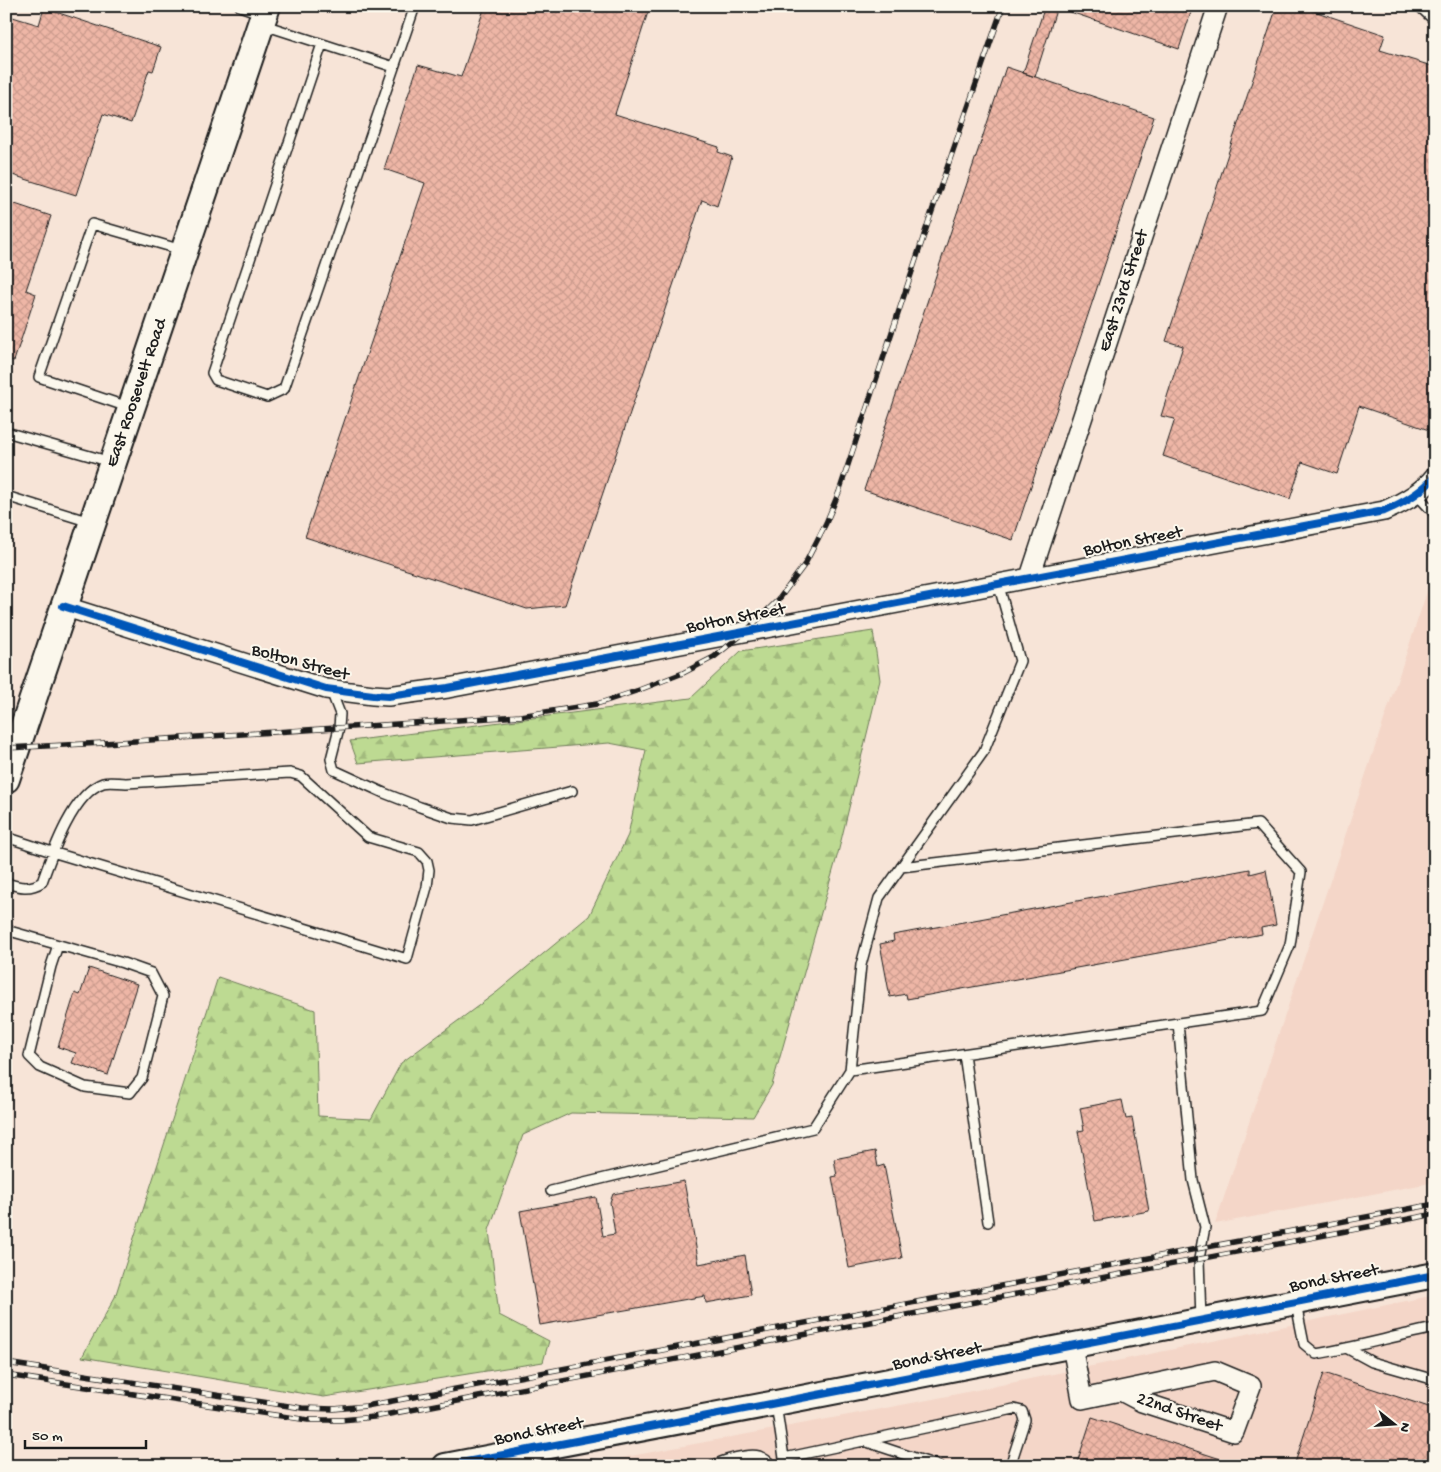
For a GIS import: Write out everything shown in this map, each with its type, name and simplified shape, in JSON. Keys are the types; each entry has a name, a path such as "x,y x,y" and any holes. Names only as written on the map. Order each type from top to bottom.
{"main road":[{"name":"East Roosevelt Road","path":"6,779 264,15"}],"street":[{"name":"East 23rd Street","path":"1030,577 1218,6"},
{"name":"Bolton Street","path":"63,606 326,689 388,696 448,688 1384,511 1401,504 1416,494 1435,476"},
{"name":"Bond Street","path":"445,1466 1435,1275"},
{"name":"22nd Street","path":"1072,1346 1082,1399 1215,1371 1251,1386 1234,1432 1142,1402 1121,1391"}],"lane":[{"path":"240,6 264,15 322,44 394,67"},
{"path":"322,44 212,373 216,380 267,397 284,389 415,6"},
{"path":"1419,6 1435,21"},
{"path":"132,408 39,377 92,224 185,251"},
{"path":"6,432 113,463"},
{"path":"1416,494 1435,514"},
{"path":"6,496 92,523"},
{"path":"551,1191 812,1128 850,1070 864,956 878,898 984,751 1020,661 998,583"},
{"path":"326,689 333,696 340,714 339,728 331,759 334,770 384,793 452,818 472,820 572,792"},
{"path":"6,836 52,852 407,959 427,887 429,870 427,861 419,852 368,837 301,776 290,773 103,783 88,792 77,804 52,852 42,882 30,887 20,887 6,883"},
{"path":"850,1070 1262,1011 1290,944 1301,872 1258,824 901,867"},
{"path":"6,930 123,963 151,973 163,996 142,1078 130,1094 85,1087 40,1067 29,1056 58,945"},
{"path":"1178,1023 1193,1180 1205,1227 1199,1259 1201,1320"},
{"path":"964,1054 988,1222"},
{"path":"1296,1301 1304,1344 1316,1354 1435,1328"},
{"path":"1348,1348 1372,1362 1435,1380"},
{"path":"776,1403 784,1462 863,1441 1014,1409 1022,1411 1025,1420 1010,1466"},
{"path":"863,1441 939,1466"},
{"path":"713,1466 723,1461 754,1455 761,1457 773,1466"}],"shaded area":[{"path":"1435,568 1435,1182 1215,1224"},
{"path":"1435,1295 1435,1466 578,1466 933,1399"}],"green space":[{"path":"873,631 880,680 838,853 772,1085 753,1117 571,1113 523,1135 489,1230 499,1315 549,1341 543,1362 324,1397 82,1357 115,1297 218,977 315,1010 318,1116 371,1119 401,1063 497,992 589,916 628,835 646,750 609,743 358,763 350,741 691,698 741,651"}],"building":[{"path":"485,6 650,6 615,114 719,147 718,152 732,157 717,206 702,200 565,605 527,609 305,537 425,183 384,169 418,65 461,77"},
{"path":"1045,6 1057,7 1035,77 1023,73"},
{"path":"1053,6 1193,6 1179,49"},
{"path":"1277,6 1299,6 1385,35 1380,50 1435,67 1435,413 1429,430 1359,406 1337,474 1302,462 1290,499 1163,456 1175,419 1161,416 1183,346 1166,341"},
{"path":"44,8 161,47 153,71 149,70 131,123 103,114 76,195 6,173 6,15 39,25"},
{"path":"1006,67 1154,117 1013,540 864,490"},
{"path":"6,201 51,216 26,290 36,294 14,361 6,359"},
{"path":"1250,869 1250,874 1266,870 1276,925 1261,928 1262,934 907,999 906,994 890,997 880,944 894,941 893,935"},
{"path":"89,968 137,984 108,1075 72,1063 76,1053 58,1047 75,993 80,995"},
{"path":"1122,1100 1126,1119 1132,1118 1149,1211 1095,1221 1078,1131 1084,1130 1080,1108"},
{"path":"875,1151 878,1167 884,1165 902,1258 849,1268 832,1177 837,1176 834,1159"},
{"path":"684,1181 699,1264 745,1255 751,1295 706,1303 705,1296 540,1325 520,1211 596,1197 603,1236 615,1234 610,1202 613,1194"},
{"path":"1324,1373 1435,1409 1435,1466 1294,1466"},
{"path":"1092,1417 1242,1466 1076,1466"}],"railway":[{"path":"6,748 520,716 597,704 683,673 714,657 744,633 779,599 805,564 826,523 839,492 929,220 1003,6"},
{"path":"6,1363 302,1408 334,1409 366,1406 1435,1204"},
{"path":"6,1375 308,1420 374,1417 1435,1214"}],"cycle path":[{"path":"63,606 326,689 388,696 448,688 1384,511 1412,497 1435,476"},
{"path":"445,1466 1435,1275"}]}
